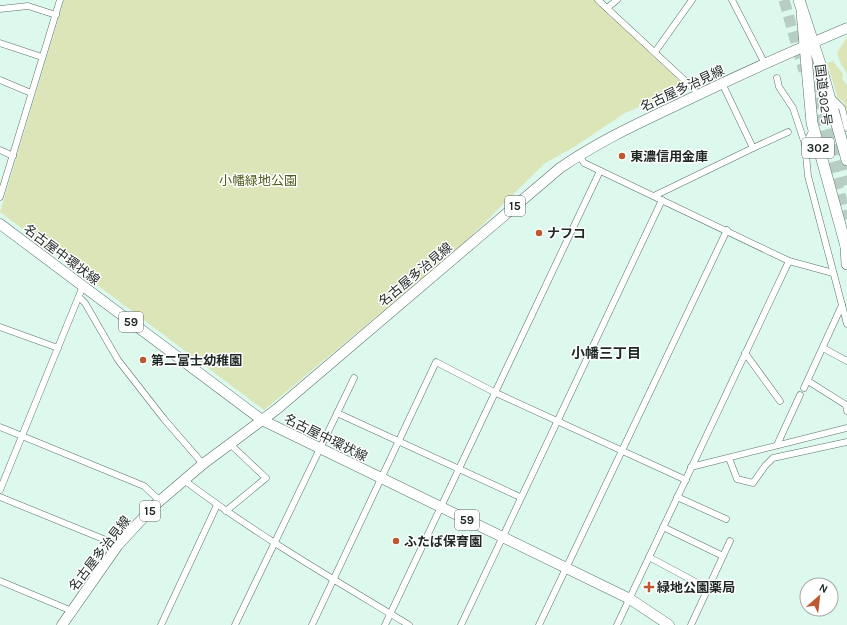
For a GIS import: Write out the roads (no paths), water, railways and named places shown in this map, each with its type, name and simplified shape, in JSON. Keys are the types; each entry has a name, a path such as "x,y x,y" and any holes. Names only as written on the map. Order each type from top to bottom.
{"highway":[{"name":"国道302号","path":"799,0 808,46 809,103 814,130 846,248 847,264"},
{"name":"国道302号","path":"808,46 828,94 847,160"}],"main road":[{"name":"名古屋多治見線","path":"62,625 118,545 160,500 203,464 262,420 560,168 610,137 722,83 847,28"},
{"name":"名古屋中環状線","path":"0,224 262,420 630,599 669,625"}],"street":[{"path":"0,197 60,0"},
{"path":"598,0 694,89"},
{"path":"607,8 617,0"},
{"path":"655,52 692,0"},
{"path":"732,0 765,64"},
{"path":"0,9 28,6 56,15"},
{"path":"0,43 42,57"},
{"path":"777,78 779,87 794,108 805,144 808,176 817,216 829,250 833,273 847,324"},
{"path":"0,80 31,93"},
{"path":"722,83 753,148"},
{"path":"828,94 842,108 847,128"},
{"path":"805,144 814,130"},
{"path":"654,196 788,132"},
{"path":"0,150 13,156"},
{"path":"579,155 584,163 790,261 833,273"},
{"path":"385,625 442,508 600,171"},
{"path":"461,625 662,200"},
{"path":"539,625 727,230"},
{"path":"617,625 790,261"},
{"path":"0,490 83,286"},
{"path":"79,297 85,303 118,360 164,419 203,464"},
{"path":"804,388 842,305"},
{"path":"0,327 58,348"},
{"path":"823,348 847,361"},
{"path":"745,353 780,400"},
{"path":"312,625 436,362 557,421 686,480"},
{"path":"235,625 354,378"},
{"path":"808,381 846,405 847,411"},
{"path":"777,446 800,395"},
{"path":"337,413 520,498"},
{"path":"0,427 144,486 160,500"},
{"path":"691,467 847,428"},
{"path":"729,458 737,479 754,483 765,466 773,458 846,442"},
{"path":"226,511 266,478 230,444"},
{"path":"184,480 217,506 409,625"},
{"path":"0,497 118,545"},
{"path":"677,497 726,519"},
{"path":"160,625 217,506"},
{"path":"663,527 723,556"},
{"path":"691,625 730,541"},
{"path":"649,557 703,586 708,586"},
{"path":"0,581 72,610"}],"tunnel":[{"path":"784,0 804,71"},
{"path":"808,49 847,185"},
{"path":"813,99 847,219"}],"place":[{"name":"東濃信用金庫","path":"622,156"},
{"name":"ナフコ","path":"539,233"},
{"name":"第二富士幼稚園","path":"143,360"},
{"name":"ふたば保育園","path":"396,541"},
{"name":"緑地公園薬局","path":"649,587"}],"district":[{"name":"小幡三丁目","path":"606,353"}],"park label":[{"name":"小幡緑地公園","path":"258,180"}]}
